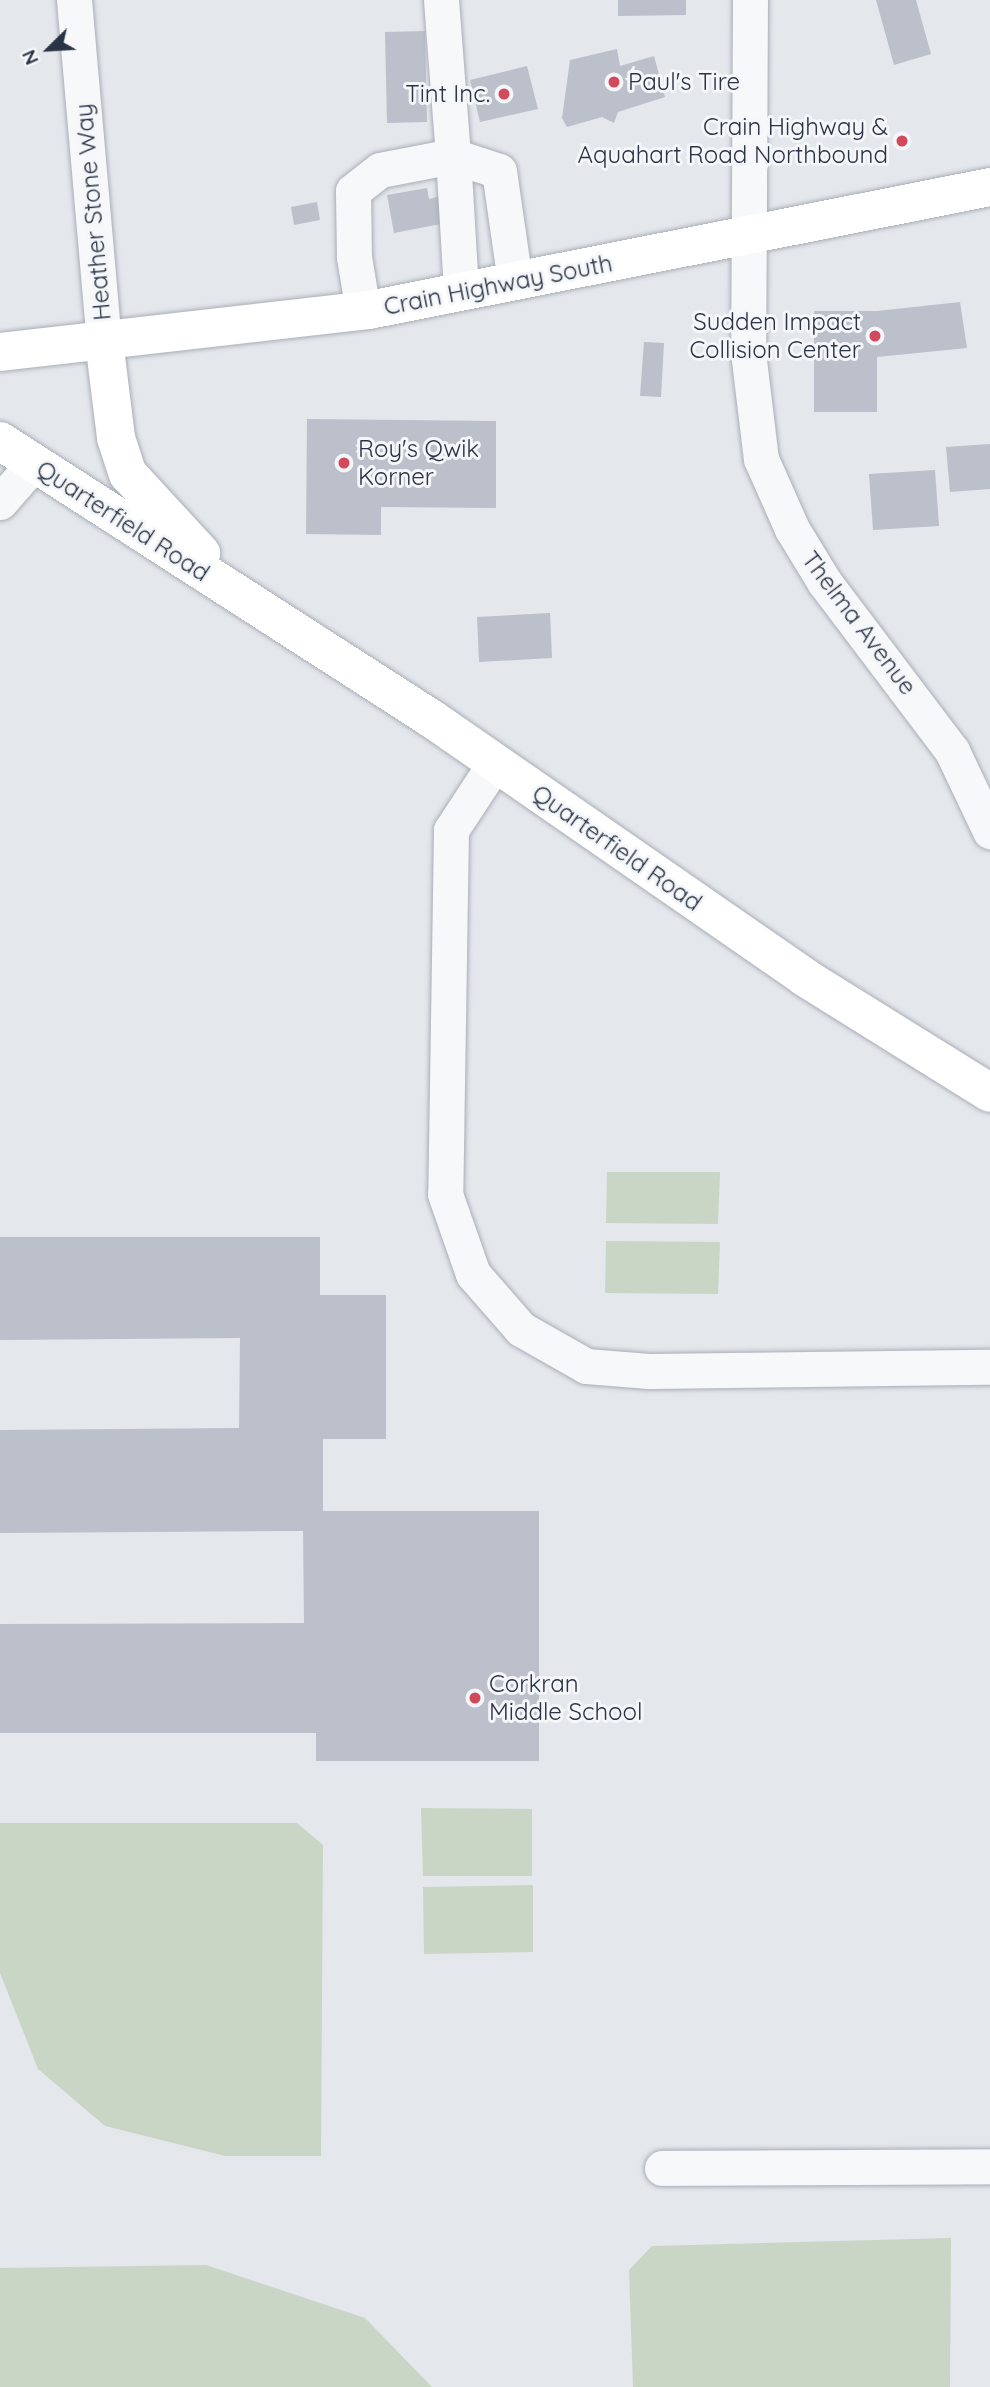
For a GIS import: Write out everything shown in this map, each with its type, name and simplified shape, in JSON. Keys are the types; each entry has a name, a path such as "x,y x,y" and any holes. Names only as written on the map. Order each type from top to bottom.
{"main road":[{"name":"Crain Highway South","path":"0,352 363,311 750,237 990,187"},
{"name":"Quarterfield Road","path":"104,341 116,438 128,474 246,600"},
{"name":"Quarterfield Road","path":"0,442 495,763 804,977 990,1093"}],"street":[{"name":"Heather Stone Way","path":"74,0 104,341"},
{"path":"441,0 461,292"},
{"name":"Thelma Avenue","path":"750,0 751,404 761,459 774,492 825,583 952,751 988,819"},
{"path":"363,311 354,257 353,191 380,170 453,156 499,171 515,282"},
{"path":"0,502 34,463"},
{"path":"495,763 450,830 445,1194 473,1274 522,1329 586,1366 649,1371 990,1367"},
{"path":"662,2168 990,2166"}],"green space":[{"path":"607,1172 720,1172 718,1224 606,1223"},
{"path":"606,1241 720,1242 718,1294 605,1293"},
{"path":"421,1808 532,1809 532,1876 423,1876"},
{"path":"0,1823 297,1823 323,1845 321,2156 225,2156 105,2126 38,2069 0,1973"},
{"path":"533,1885 533,1952 424,1954 423,1887"},
{"path":"951,2238 950,2387 633,2387 629,2270 652,2246"},
{"path":"206,2265 365,2318 432,2387 0,2387 0,2268"}],"building":[{"path":"618,0 686,0 686,15 618,16"},
{"path":"876,0 916,0 931,54 894,65"},
{"path":"425,31 427,122 387,123 385,32"},
{"name":"Paul's Tire","path":"617,49 620,66 654,56 665,97 618,112 614,123 602,117 567,127 562,118 570,60"},
{"name":"Tint Inc.","path":"527,66 538,109 480,122 470,80"},
{"path":"427,188 429,199 441,196 446,223 394,233 387,195"},
{"path":"317,202 320,220 294,225 291,207"},
{"path":"960,302 967,348 877,357 877,412 814,412 814,311 877,311"},
{"path":"644,342 664,343 661,397 640,396"},
{"path":"307,419 496,421 496,508 381,507 381,535 306,534"},
{"path":"990,444 990,489 950,492 946,447"},
{"path":"935,470 939,526 873,530 869,474"},
{"path":"550,613 552,658 479,662 477,617"},
{"path":"0,1237 320,1237 320,1295 386,1295 386,1439 323,1439 323,1511 539,1511 539,1761 316,1761 316,1733 0,1733 0,1624 304,1623 303,1531 0,1533 0,1430 239,1428 240,1338 0,1340"}],"place":[{"name":"Paul's Tire","path":"614,82"},
{"name":"Tint Inc.","path":"504,94"},
{"name":"Crain Highway & Aquahart Road Northbound","path":"902,141"},
{"name":"Sudden Impact Collision Center","path":"875,336"},
{"name":"Roy's Qwik Korner","path":"344,463"},
{"name":"Corkran Middle School","path":"475,1698"}]}
